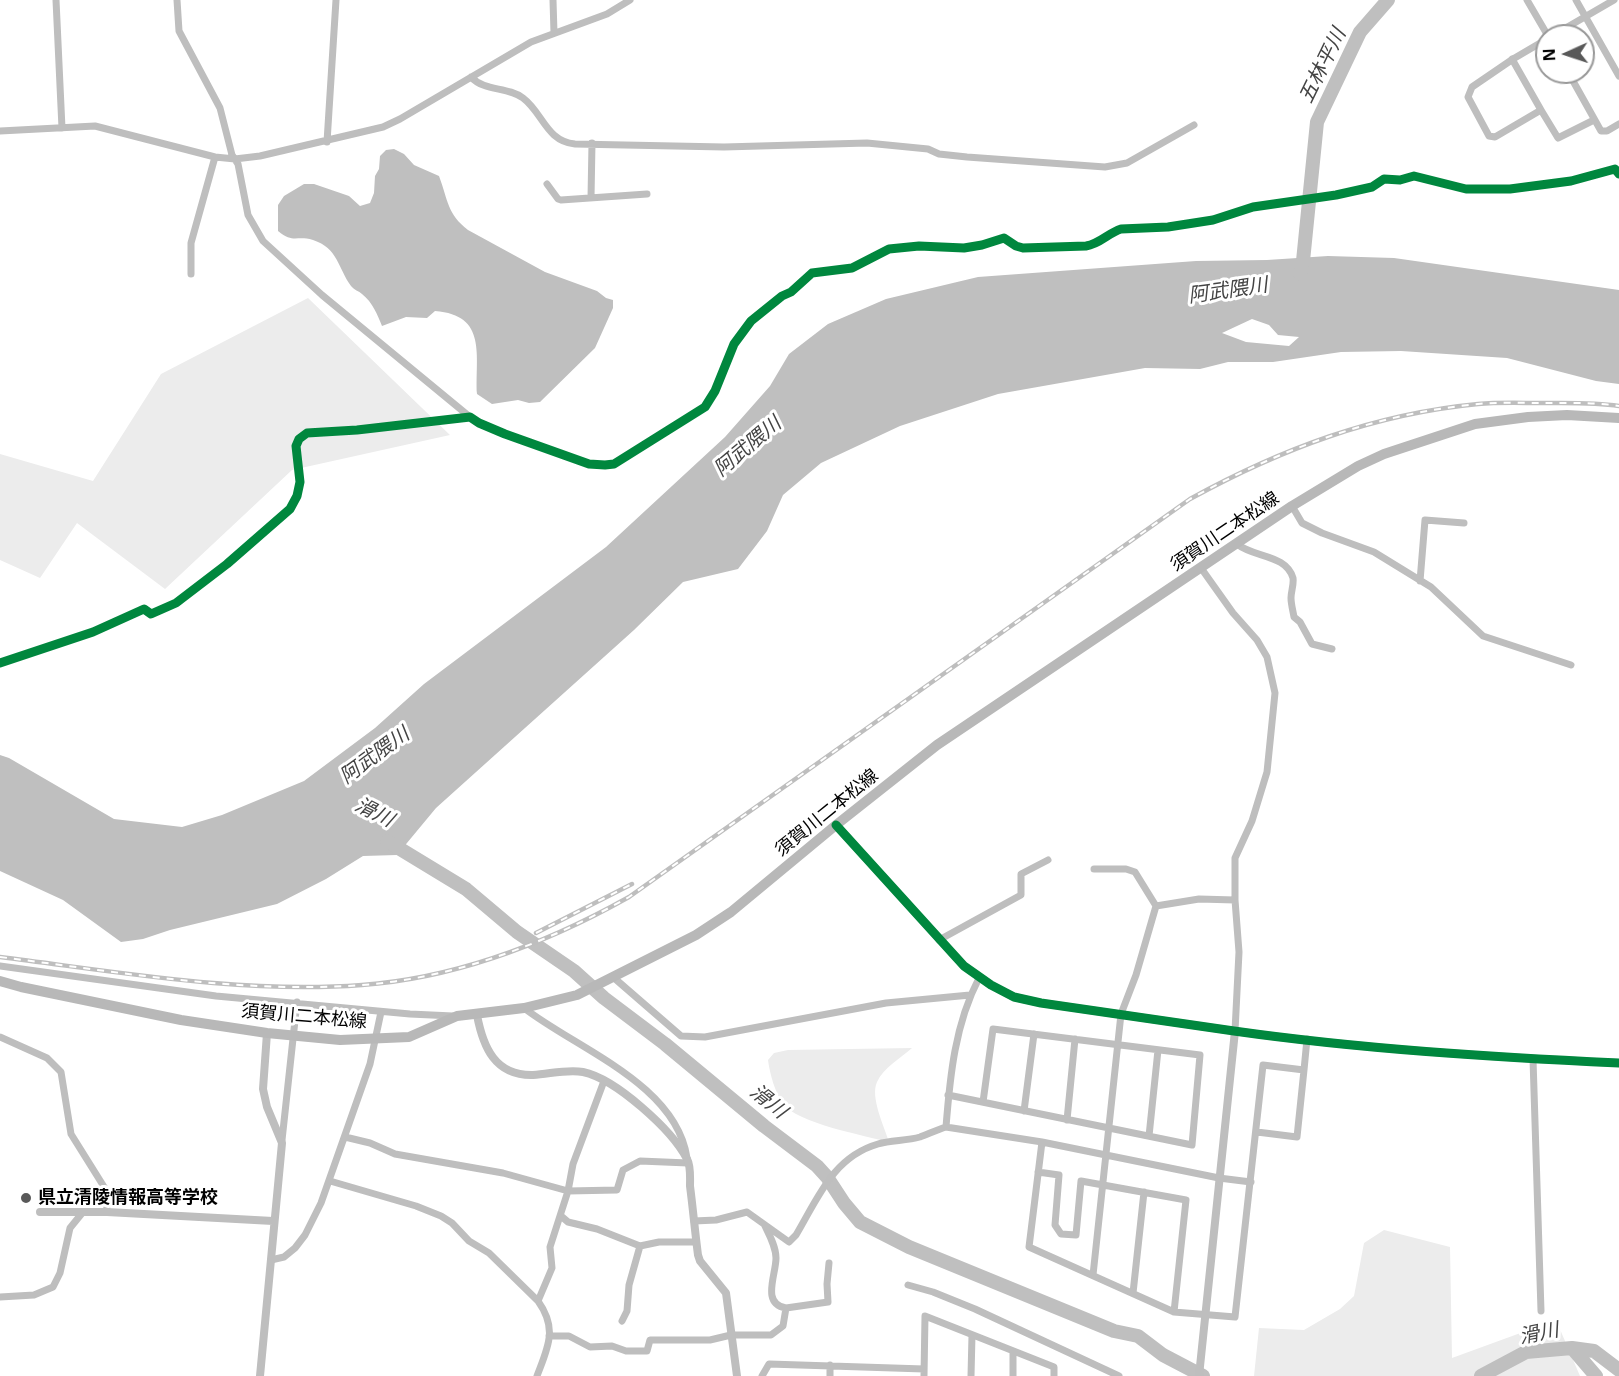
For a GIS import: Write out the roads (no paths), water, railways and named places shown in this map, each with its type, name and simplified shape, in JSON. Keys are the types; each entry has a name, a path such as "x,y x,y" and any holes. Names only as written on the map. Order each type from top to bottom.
{"main road":[{"name":"須賀川二本松線","path":"0,981 181,1020 267,1033 340,1040 409,1037 458,1016 524,1008 577,995 696,935 731,912 937,745 1292,506 1358,466 1384,454 1476,424 1528,417 1567,415 1619,418"}],"street":[{"path":"56,0 62,128"},
{"path":"177,0 179,31 220,108 230,150 238,164 248,215 263,241 322,295 470,417"},
{"path":"327,142 336,0"},
{"path":"553,0 554,33"},
{"path":"0,131 103,127 215,157 235,159 275,153 327,142 392,124 531,42 607,14 630,0"},
{"path":"1527,0 1541,24"},
{"path":"1576,0 1619,76"},
{"path":"1572,24 1614,0"},
{"path":"1535,45 1472,87 1468,96 1489,136 1495,137 1541,110"},
{"path":"1512,59 1558,138 1594,120"},
{"path":"471,77 480,86 510,92 523,98 551,134 561,141 574,144 724,147 867,143 928,149 939,154 967,158 1105,167 1127,163 1194,125"},
{"path":"1574,84 1601,130 1604,132 1619,124"},
{"path":"591,198 592,144"},
{"path":"191,274 192,243 215,157"},
{"path":"547,184 559,199 647,195"},
{"path":"1292,506 1302,523 1374,552 1431,587 1483,636 1571,665"},
{"path":"1420,580 1425,520 1464,523"},
{"path":"1237,544 1245,550 1279,560 1292,575 1294,584 1291,596 1294,617 1312,644 1332,649"},
{"path":"1198,1376 1235,1031 1239,952 1235,858 1252,821 1267,772 1275,693 1267,657 1257,640 1233,613 1201,568"},
{"path":"836,825 964,966 979,978 1014,997 1041,1004 1307,1039 1533,1059 1619,1063"},
{"path":"939,940 1021,895 1021,874 1048,860"},
{"path":"1093,1275 1120,1014 1136,975 1156,906 1135,872 1126,869 1094,869"},
{"path":"1156,906 1199,899 1235,900"},
{"path":"0,966 216,996 297,1002 381,1012 458,1016"},
{"path":"611,978 681,1036 689,1038 705,1037 886,1003 970,995"},
{"path":"946,1127 948,1095 958,1030 970,995 979,978"},
{"path":"260,1376 273,1221 297,1002"},
{"path":"524,1008 604,1058 654,1097 664,1107 685,1141 700,1261 726,1293 737,1376"},
{"path":"271,1260 284,1257 300,1242 317,1211 330,1181 370,1064 381,1012"},
{"path":"477,1015 484,1046 504,1068 515,1073 533,1075 577,1071 604,1081 629,1096 644,1110 667,1133 688,1162"},
{"path":"948,1095 1192,1145 1200,1055 993,1029 983,1102"},
{"path":"267,1033 263,1089 267,1107 282,1143"},
{"path":"1024,1111 1034,1034"},
{"path":"0,1037 47,1059 61,1072 71,1134 106,1190 107,1212"},
{"path":"1067,1120 1075,1039"},
{"path":"1257,1132 1297,1137 1307,1039"},
{"path":"1149,1136 1158,1050"},
{"path":"1533,1059 1541,1311"},
{"path":"1042,1142 1029,1247 1174,1312 1235,1317 1263,1065 1304,1070"},
{"path":"538,1301 552,1268 550,1247 568,1191 573,1164 604,1081"},
{"path":"694,1221 716,1220 747,1212 789,1242 796,1235 831,1175 847,1158 861,1149 880,1143 919,1137 946,1127 1042,1142 1219,1178 1251,1182"},
{"path":"345,1137 370,1143 395,1155 502,1173 568,1191 617,1190 623,1170 640,1161 688,1162"},
{"path":"1038,1172 1059,1175 1055,1226 1061,1234 1076,1235 1081,1181 1186,1200 1174,1312"},
{"path":"330,1181 417,1206 441,1216 452,1223 469,1241 489,1253 538,1301 547,1313 550,1325 549,1336 537,1376"},
{"path":"1133,1293 1144,1192"},
{"path":"40,1212 107,1212 273,1221"},
{"path":"0,1297 34,1295 53,1287 60,1273 70,1228 83,1212"},
{"path":"561,1216 568,1222 597,1229 640,1246 659,1242 696,1242"},
{"path":"765,1225 775,1248 776,1260 771,1289 773,1302 777,1307 786,1308 828,1302 829,1263"},
{"path":"622,1321 627,1311 629,1285 640,1246"},
{"path":"908,1286 933,1292 975,1309 1119,1376"},
{"path":"549,1336 569,1336 590,1347 612,1346 626,1352 646,1351 650,1340 710,1341 731,1335 771,1335 783,1326 786,1308"},
{"path":"762,1376 769,1364 877,1367 924,1372 926,1316 1054,1367 1054,1376"},
{"path":"971,1376 972,1335"},
{"path":"1013,1351 1013,1376"},
{"path":"830,1376 831,1365"},
{"path":"877,1367 877,1376"}],"water":[{"path":"394,149 404,154 414,165 439,176 452,212 468,230 545,272 597,291 613,300 613,308 595,348 540,402 529,403 518,400 492,404 477,394 475,340 464,320 452,314 435,311 427,318 406,317 382,326 372,305 366,297 351,286 328,248 313,240 292,238 278,231 278,205 284,196 304,184 314,184 349,196 360,206 370,203 374,193 380,156 386,150"},
{"name":"阿武隈川","path":"1328,256 1394,258 1619,290 1619,384 1596,381 1507,358 1401,351 1341,352 1273,362 1228,362 1200,369 1145,368 998,394 900,426 821,463 783,495 767,531 738,569 683,582 634,630 436,808 397,855 363,856 326,879 277,904 170,930 143,939 121,942 63,900 0,871 0,755 114,819 182,827 222,815 304,781 375,728 424,684 606,547 725,437 770,386 789,354 828,324 886,299 978,277 1196,261","holes":["1252,319 1269,325 1278,335 1299,337 1289,346 1246,342 1222,333"]}],"waterway":[{"name":"五林平川","path":"1300,274 1317,122 1360,32 1388,0"},
{"name":"滑川","path":"387,841 466,889 517,932 574,971 604,998 817,1166 860,1222 909,1247 1114,1331 1138,1336 1163,1355 1203,1376"},
{"name":"滑川","path":"1572,1348 1596,1376"},
{"name":"滑川","path":"1481,1376 1526,1352 1572,1348 1594,1351 1619,1370"}],"railway":[{"path":"0,957 181,980 271,987 317,987 397,981 432,975 500,956 566,929 629,897 1190,499 1224,481 1259,464 1329,437 1402,416 1494,403 1580,403 1619,406"},
{"path":"536,933 632,884"}],"place":[{"name":"県立清陵情報高等学校","path":"26,1198"}]}
